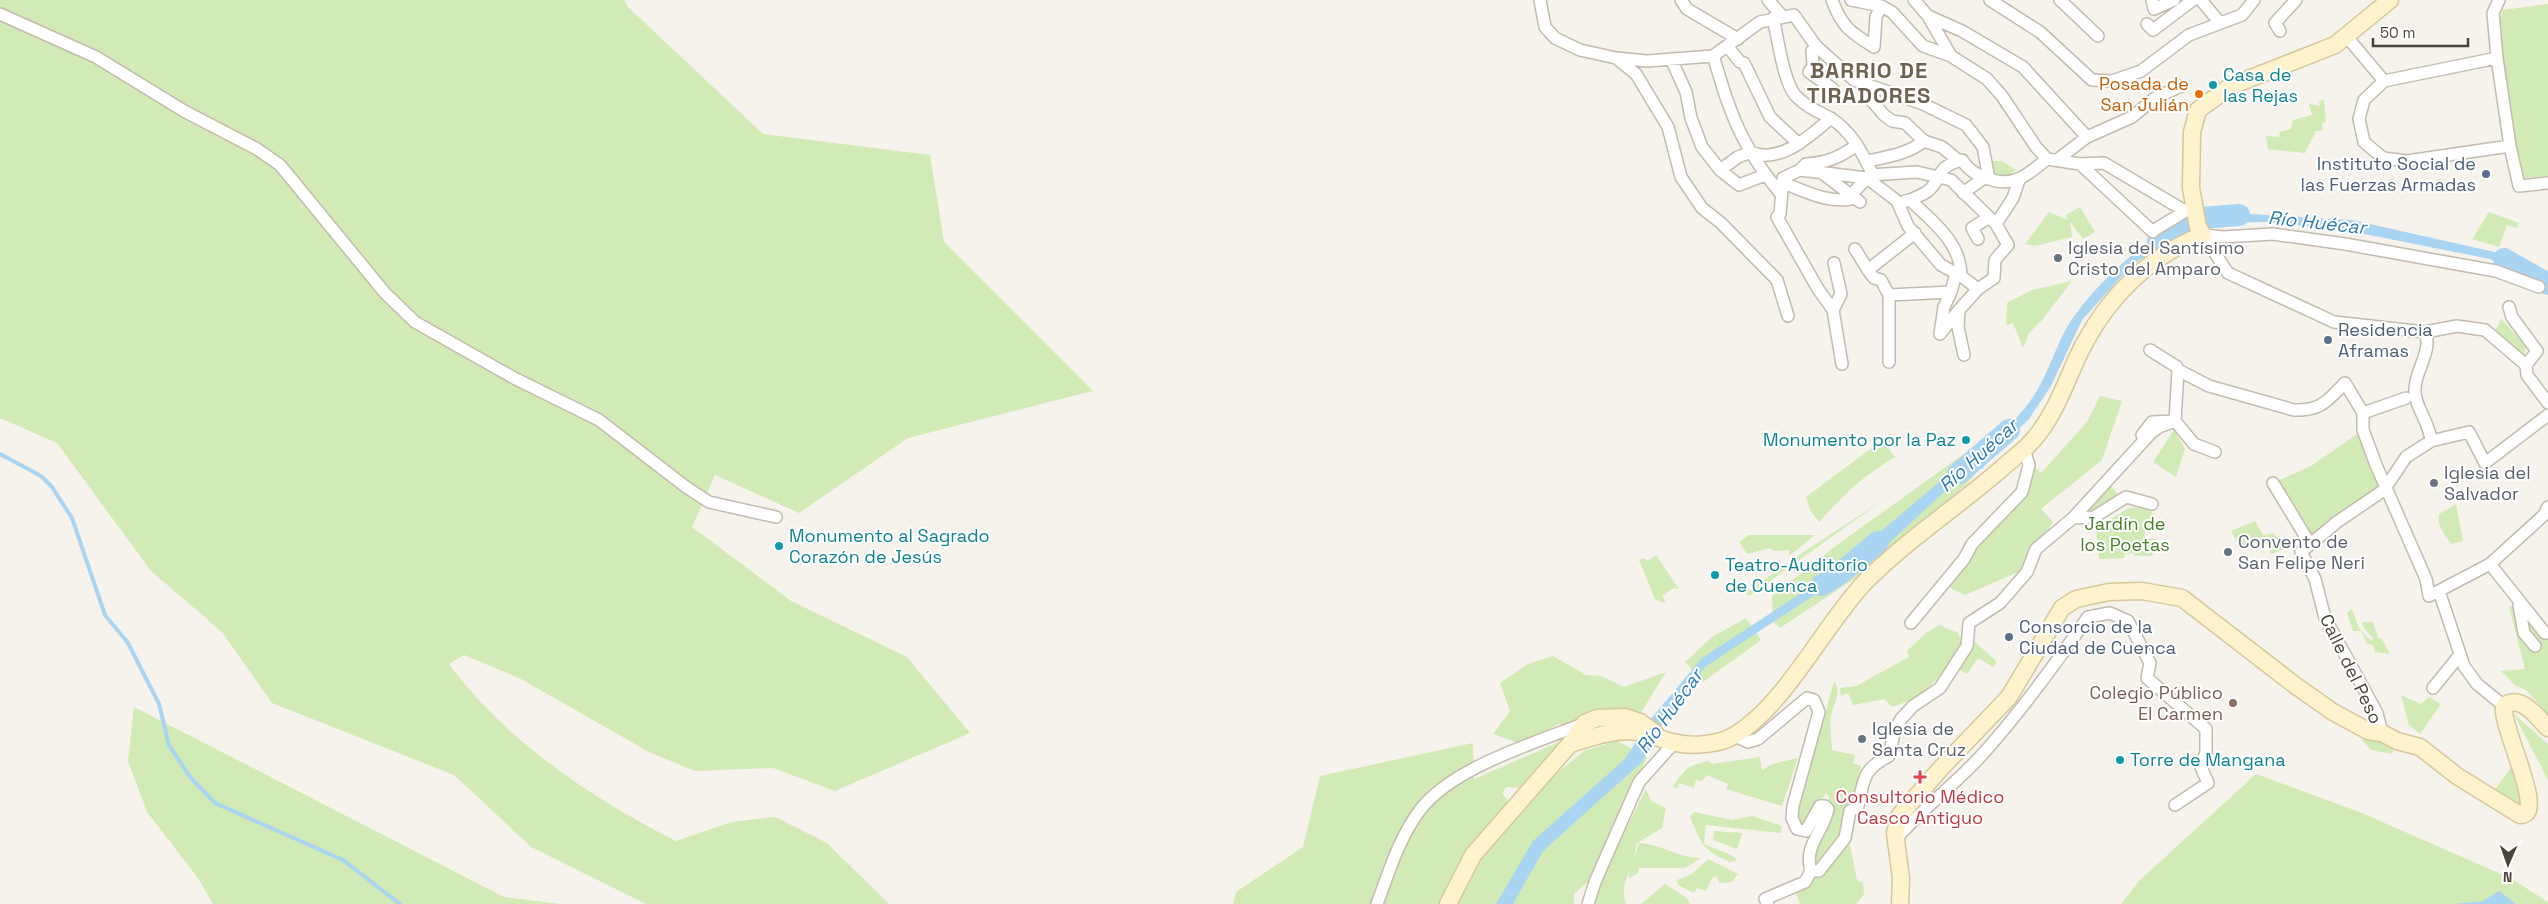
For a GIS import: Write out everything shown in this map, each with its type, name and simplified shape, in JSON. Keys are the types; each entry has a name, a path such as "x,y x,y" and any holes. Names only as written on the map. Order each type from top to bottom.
{"street":[{"path":"1540,0 1545,27 1555,38 1580,50 1616,58 1648,61 1713,56 1760,22 1794,15 1816,46 1854,80 1923,104 1966,125 1983,147 1986,179"},
{"path":"1681,0 1687,9 1738,39"},
{"path":"1768,0 1782,17 1786,73 1794,94 1812,110 1831,118 1844,128 1867,161 1870,176 1897,201 1908,226 1941,265 1958,274 1976,292"},
{"path":"1832,0 1839,19 1852,34 1874,47 1876,16 1880,6"},
{"path":"1851,0 1880,6 1897,16 1923,46 1951,56 1995,86 2036,147 2052,159 2080,164 2104,164 2189,209"},
{"path":"1914,0 1928,16 1951,56"},
{"path":"1990,0 2040,32 2092,80 2112,81 2141,70 2189,34 2242,15 2254,0"},
{"path":"2060,0 2098,36"},
{"path":"2152,0 2154,9 2174,0"},
{"path":"2147,24 2153,30 2193,0"},
{"path":"2200,0 2220,24"},
{"path":"2280,31 2275,23 2296,0"},
{"path":"2347,37 2378,0"},
{"path":"2390,0 2336,45 2231,86 2198,110 2194,120 2191,146 2189,209 2200,231 2228,273 2334,322 2425,332 2457,326 2485,330 2526,365 2527,375 2548,402"},
{"path":"2499,0 2493,13 2497,58 2510,146 2519,186 2548,183"},
{"path":"0,14 96,56 184,111 257,149 280,165 385,293 415,322 514,378 599,420 686,488 710,502 776,517"},
{"path":"1928,16 1962,31 2023,67 2087,137"},
{"path":"2347,37 2384,81"},
{"path":"1728,46 1740,62 1744,63 1770,117 1799,144"},
{"path":"1816,46 1812,51 1813,66 1809,72 1833,89"},
{"path":"1713,56 1730,109 1751,152 1765,174 1782,189 1816,198 1840,201 1855,199"},
{"path":"1616,58 1636,74 1668,127 1681,177 1702,208 1721,223 1777,280 1788,316"},
{"path":"2497,58 2384,81 2364,100 2359,126 2364,142 2383,158 2407,161 2510,146"},
{"path":"1671,59 1686,92 1691,118 1702,147 1720,170 1740,185 1765,174"},
{"path":"1865,85 1870,99 1892,121 1905,123 1924,141 1942,147 1959,161 1962,160 1968,169 1997,183 2011,183 2019,180 2087,137 2132,117 2155,98 2181,86"},
{"path":"1720,170 1738,157 1751,152 1757,154 1781,152 1799,144 1831,118"},
{"path":"1867,161 1916,148 1924,141"},
{"path":"1842,364 1833,310 1780,226 1777,217 1780,214 1783,178 1800,170 1806,164 1825,163 1837,158 1857,145"},
{"path":"1897,201 1910,200 1929,190 1937,176 1950,163 1959,161"},
{"path":"2080,164 2154,230 2189,209"},
{"path":"1800,170 1870,176 1917,172 1937,176 1951,180 1992,221 2008,245 1994,260 1994,278 1976,292 1940,334 1944,307 1961,267 1946,235 1910,200"},
{"path":"1822,173 1855,199"},
{"path":"1855,199 1870,176"},
{"path":"1962,193 1986,179"},
{"path":"1978,239 1972,228 1992,221 2013,198 2019,180"},
{"path":"1570,744 1605,733 1638,730 1669,741 1717,742 1735,736 1779,694 1834,620 1865,583 1898,552 1970,496 2033,440 2053,412 2085,343 2122,291 2152,262 2200,231 2224,237 2273,234 2345,244 2496,271 2539,287"},
{"path":"1868,270 1915,233"},
{"path":"1855,249 1868,270 1874,278 1880,280 1889,295 1889,362"},
{"path":"1833,310 1841,294 1834,262"},
{"path":"1889,295 1951,292"},
{"path":"2509,307 2512,317 2537,351 2526,365"},
{"path":"1959,310 1958,327 1964,355"},
{"path":"2425,332 2427,344 2411,398 2428,426 2431,441"},
{"path":"2150,350 2177,367 2178,370 2208,386 2294,410 2309,410 2321,407 2345,383 2363,413 2363,430 2386,488 2434,593 2458,656 2477,684 2504,706"},
{"path":"2178,370 2175,422 2194,444 2215,452"},
{"path":"2363,413 2411,398"},
{"path":"2306,547 2386,488 2406,457 2431,441 2469,432 2485,463 2548,415"},
{"path":"2128,454 2152,422 2175,422"},
{"path":"1811,871 1819,871 1845,838 1850,811 1858,806 1865,773 1871,766 1889,756 1895,729 1901,719 1913,706 1940,688 1967,646 1969,623 2000,604 2027,572 2036,550 2073,518 2150,434 2159,427 2175,422"},
{"path":"1911,623 1964,559 1972,544 2022,492 2029,465 2024,449"},
{"name":"Calle del Peso","path":"2273,483 2306,547 2302,553 2315,579 2325,618 2377,714 2382,733"},
{"path":"2073,518 2094,517 2126,497 2152,504"},
{"path":"2434,593 2490,564 2544,515 2548,507"},
{"path":"2490,564 2518,603 2545,633 2548,633"},
{"path":"1900,904 1900,878 1895,827 1900,816 1942,766 2009,698 2057,615 2066,605 2076,599 2097,594 2131,591 2177,596 2191,604 2323,705 2362,728 2420,747 2457,776 2520,815 2531,814 2540,803 2541,793 2534,774 2504,715 2504,706"},
{"path":"2518,603 2524,633 2535,646"},
{"path":"1895,840 1915,817 1979,758 2027,704 2088,617 2110,613 2128,621 2150,663 2147,678 2206,729 2206,752 2201,767 2208,783 2175,805"},
{"path":"2433,688 2458,656"},
{"path":"1735,736 1748,742 1758,739 1806,698 1814,700 1819,712 1792,806 1792,818 1797,829 1806,831 1820,806 1825,806 1828,809 1827,816 1811,843 1808,863 1811,871"},
{"path":"2504,706 2511,703 2524,705 2548,728"},
{"path":"1377,904 1396,850 1420,810 1457,778 1597,718 1616,716 1633,720 1638,730"},
{"path":"1448,904 1473,855 1570,744 1585,723"},
{"path":"1588,904 1595,882 1639,782 1669,741"},
{"path":"1767,902 1804,882 1811,871"}],"green space":[{"path":"0,0 624,0 627,6 763,134 930,155 944,242 1093,391 908,438 799,513 715,475 692,527 791,601 907,657 970,733 835,791 773,768 695,771 649,752 521,679 464,655 449,664 472,692 523,743 582,786 644,824 676,841 732,822 775,817 827,843 889,904 646,904 531,847 454,775 272,703 222,632 151,571 57,443 0,418"},
{"path":"2548,4 2548,176 2522,178 2517,176 2499,20 2503,10"},
{"path":"2324,100 2326,122 2322,123 2323,131 2316,131 2305,153 2268,149 2266,136 2280,137 2279,132 2291,129 2293,120 2312,115 2309,104 2320,106 2319,101"},
{"path":"1991,161 2002,161 2016,170 2003,179 1995,177 1990,167"},
{"path":"2080,207 2095,232 2083,239 2070,222 2072,237 2035,246 2025,244 2049,212 2068,220 2066,215"},
{"path":"2489,212 2519,223 2517,228 2507,225 2499,247 2472,239"},
{"path":"2072,281 2042,320 2029,333 2023,348 2013,323 2006,325 2007,303 2032,290"},
{"path":"2501,319 2526,346 2524,359 2494,334"},
{"path":"2100,396 2122,401 2102,460 2041,509 2053,522 2023,570 1965,595 1948,587 1998,521 2032,464 2041,473 2087,422"},
{"path":"2174,430 2185,449 2176,477 2153,462"},
{"path":"2363,430 2386,488 2310,544 2273,483 2311,466"},
{"path":"1892,433 1889,450 1896,457 1864,478 1819,522 1810,510 1806,497"},
{"path":"1972,448 1975,475 1865,583 1860,575 1780,628 1773,621 1772,596 1837,545"},
{"path":"2109,483 2119,496 2092,515 2085,512"},
{"path":"1883,500 1749,596 1746,593 1802,553"},
{"path":"2456,504 2463,541 2451,544 2440,526 2439,514"},
{"name":"Jardín de los Poetas","path":"2150,507 2154,518 2153,527 2146,527 2144,539 2156,539 2152,556 2134,556 2134,553 2125,554 2124,558 2099,559 2096,528 2129,508"},
{"path":"2255,521 2263,535 2274,533 2284,549 2271,554 2262,538 2241,549 2231,531"},
{"path":"1749,535 1815,535 1789,556 1789,550 1773,551 1770,548 1747,554 1739,542"},
{"path":"1656,555 1679,589 1674,588 1662,596 1666,602 1664,603 1655,599 1639,560 1644,558 1648,561"},
{"path":"2516,603 2526,632 2521,609 2548,635 2548,714 2526,690 2515,685 2501,671 2525,669 2509,607"},
{"path":"2352,609 2359,628 2370,640 2374,639 2363,627 2362,622 2373,622 2378,638 2382,639 2390,654 2375,652 2373,645 2367,644 2361,631 2353,631 2347,612"},
{"path":"1746,618 1761,640 1703,682 1685,662 1712,637"},
{"path":"1939,625 1958,633 1962,642 1948,664 1926,690 1892,707 1884,699 1853,705 1848,693 1841,696 1840,688 1856,686 1909,657 1907,651 1926,633"},
{"path":"1971,638 1997,662 1993,667 1978,658 1967,674 1958,669"},
{"path":"1553,656 1586,675 1601,676 1624,687 1666,672 1631,729 1558,724 1523,745 1493,734 1510,711 1500,683 1528,664"},
{"path":"1834,681 1837,695 1830,721 1832,750 1855,755 1853,763 1861,766 1838,839 1849,840 1857,880 1863,883 1864,895 1856,904 1800,904 1795,890 1814,865 1815,850 1830,816 1829,796 1826,793 1807,824 1800,823 1798,813"},
{"path":"2401,695 2421,704 2429,697 2441,704 2420,734 2409,725"},
{"path":"134,707 504,897 560,904 213,904 198,878 147,812 128,761"},
{"path":"2514,714 2548,744 2548,780"},
{"path":"2369,734 2395,745 2392,754 2371,750 2362,740"},
{"path":"1561,741 1519,788 1507,787 1502,793 1514,809 1584,751 1617,741 1647,757 1619,826 1593,877 1574,894 1574,904 1233,904 1236,892 1303,847 1320,776 1473,743 1474,779"},
{"path":"2520,756 2536,790 2536,797 2522,807 2495,789"},
{"path":"1760,757 1762,770 1772,764 1798,758 1782,806 1726,789 1728,784 1707,775 1702,781 1696,780 1694,788 1679,783 1678,788 1673,787 1683,772 1695,765 1708,761 1712,764"},
{"path":"2256,774 2362,813 2512,879 2548,902 2548,904 2121,904 2140,880"},
{"path":"1646,789 1651,801 1666,808 1662,828 1637,843 1633,861 1639,843 1685,856 1701,858 1685,868 1639,868 1638,873 1629,878 1630,871 1624,887 1626,904 1594,904 1601,879"},
{"path":"1694,812 1732,820 1752,816 1782,826 1781,833 1706,825 1704,844 1733,856 1737,861 1729,862 1713,853 1704,845 1700,840 1690,817"},
{"path":"1714,831 1742,833 1737,849 1713,840"},
{"path":"1708,859 1738,874 1732,882 1719,883 1717,876 1712,878 1706,891 1697,888 1694,893 1678,885 1677,880 1692,874"},
{"path":"1665,884 1687,898 1690,904 1641,904"}],"water":[{"path":"2216,212 2352,220 2499,253 2533,271 2527,278 2490,259 2344,230 2267,222 2210,223 2209,214"},
{"path":"2183,219 2186,229 2131,266 2082,320 2051,386 2029,419 1989,458 1985,446 2023,411 2033,397 2069,324 2086,301 2111,274 2138,250"},
{"path":"1978,449 1986,464 1982,469 1974,469 1943,493 1862,568 1852,556"},
{"path":"1844,565 1852,575 1834,582 1705,667 1661,727 1650,720 1702,658"},
{"path":"1637,740 1652,747 1641,763 1543,851 1513,904 1496,904 1533,841 1625,759"},
{"path":"2499,891 2516,904 2454,904 2483,901"}],"waterway":[{"name":"Río Huécar","path":"2158,241 2190,219 2239,215"},
{"name":"Río Huécar","path":"2504,259 2548,284"},
{"name":"Río Huécar","path":"1958,474 2009,430"},
{"path":"0,454 41,476 52,487 72,518 105,615 128,643 159,704 169,745 190,777 215,803 343,860 400,904"},
{"name":"Río Huécar","path":"1822,585 1842,572 1878,542"}],"place":[{"name":"Casa de las Rejas","path":"2213,85"},
{"name":"Posada de San Julián","path":"2199,94"},
{"name":"Instituto Social de las Fuerzas Armadas","path":"2486,174"},
{"name":"Iglesia del Santísimo Cristo del Amparo","path":"2058,258"},
{"name":"Residencia Aframas","path":"2328,340"},
{"name":"Monumento por la Paz","path":"1966,440"},
{"name":"Iglesia del Salvador","path":"2434,483"},
{"name":"Monumento al Sagrado Corazón de Jesús","path":"779,546"},
{"name":"Convento de San Felipe Neri","path":"2228,552"},
{"name":"Teatro-Auditorio de Cuenca","path":"1715,575"},
{"name":"Consorcio de la Ciudad de Cuenca","path":"2009,637"},
{"name":"Colegio Público El Carmen","path":"2233,703"},
{"name":"Iglesia de Santa Cruz","path":"1862,739"},
{"name":"Torre de Mangana","path":"2120,760"},
{"name":"Consultorio Médico Casco Antiguo","path":"1920,777"}],"district":[{"name":"BARRIO DE TIRADORES","path":"1869,82"}]}
